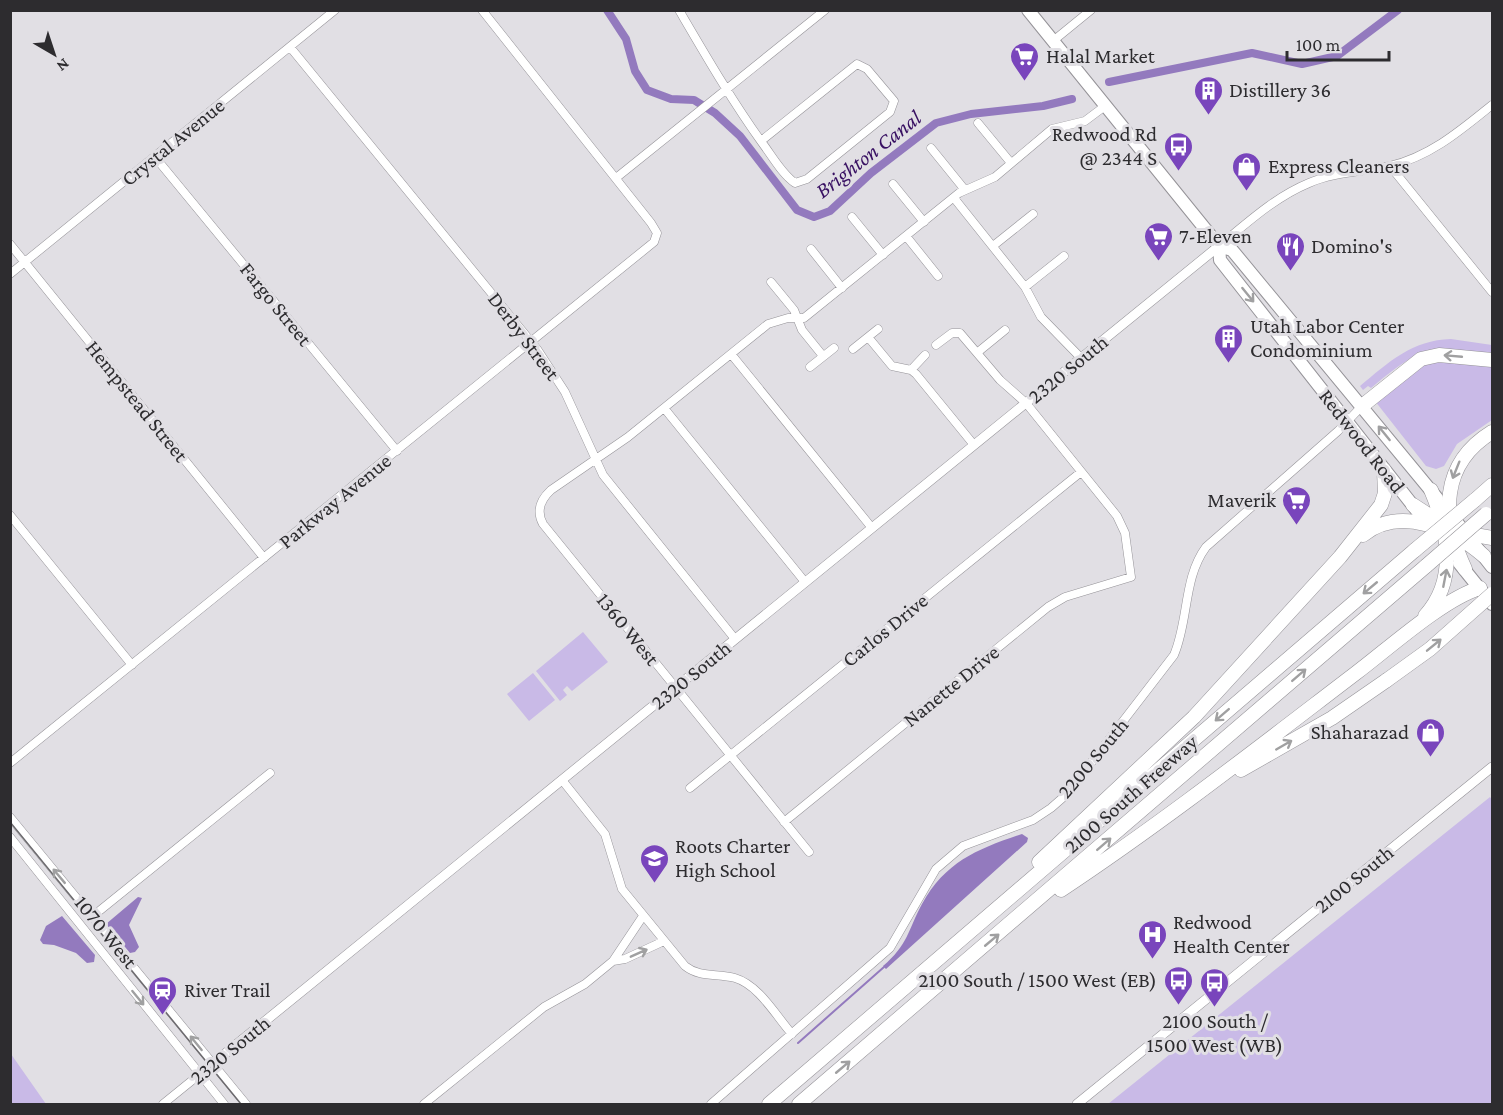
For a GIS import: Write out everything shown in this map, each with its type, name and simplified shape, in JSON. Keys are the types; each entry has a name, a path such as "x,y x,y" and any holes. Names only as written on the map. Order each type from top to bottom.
{"highway":[{"path":"1362,406 1421,359 1439,355 1492,360"},
{"path":"1404,636 1427,614 1439,597 1445,578 1445,529 1452,482 1460,460 1473,445 1492,432"},
{"path":"922,975 950,942 1194,717 1340,557 1381,505 1386,490 1384,470"},
{"name":"2100 South Freeway","path":"769,1104 1492,485"},
{"path":"1431,490 1445,529 1465,569"},
{"path":"1413,505 1488,562"},
{"name":"2100 South Freeway","path":"799,1104 1489,512"},
{"path":"1340,557 1368,531 1383,523 1407,521 1492,538"},
{"path":"1012,923 1179,805 1404,636 1461,596 1486,591"},
{"path":"1179,805 1332,718 1387,680 1430,649 1486,591"}],"main road":[{"name":"Redwood Road","path":"1028,10 1219,246 1232,250 1431,490"},
{"name":"Redwood Road","path":"1219,246 1220,260 1413,505"},
{"path":"1468,535 1488,562"},
{"path":"1465,569 1486,591 1492,604"}],"street":[{"name":"Crystal Avenue","path":"10,274 335,10"},
{"path":"482,10 616,178 825,10"},
{"path":"679,10 726,90 761,141 790,179 798,184 890,112 894,101 860,64 852,67 761,141"},
{"path":"1053,41 1091,10"},
{"name":"Derby Street","path":"290,47 532,342 565,392 594,460 608,482 735,639"},
{"path":"1219,246 1263,210 1295,189 1335,175 1390,166 1437,147 1492,105"},
{"path":"594,460 664,408 768,324 784,319 798,320 806,317 965,190 989,181 1043,138 1069,125 1085,121 1105,106"},
{"path":"978,123 1011,164"},
{"path":"931,148 965,190"},
{"name":"Fargo Street","path":"155,157 397,451"},
{"path":"1390,166 1492,292"},
{"name":"Parkway Avenue","path":"10,763 647,250 657,236 654,226 616,178"},
{"path":"893,184 924,222"},
{"path":"954,198 1025,287 1041,316 1082,358"},
{"path":"993,246 1033,214"},
{"path":"852,217 883,255"},
{"path":"906,236 938,276"},
{"name":"Hempstead Street","path":"10,244 264,558"},
{"name":"2320 South","path":"163,1104 1219,246"},
{"path":"812,249 843,288"},
{"path":"1025,287 1064,256"},
{"path":"771,282 794,310 802,330 823,356"},
{"path":"853,349 878,329"},
{"path":"978,352 1005,330"},
{"path":"936,345 949,334 957,333 964,336 1000,380 1026,403 1081,472"},
{"path":"868,337 892,366 911,370 974,445"},
{"path":"810,367 834,348"},
{"path":"731,354 872,528"},
{"path":"911,370 925,355"},
{"name":"2200 South","path":"711,1104 890,948 902,930 925,884 949,857 963,846 1033,820 1066,794 1173,655 1183,631 1193,571 1206,548 1362,406"},
{"path":"664,408 805,582"},
{"name":"1360 West","path":"594,460 545,495 541,501 539,517 809,852"},
{"name":"Nanette Drive","path":"784,822 1048,607 1065,597 1131,577 1125,533 1117,516 1081,472"},
{"name":"Carlos Drive","path":"690,788 1081,472"},
{"path":"10,515 132,665"},
{"name":"2100 South","path":"1077,1104 1492,767"},
{"path":"93,916 270,773"},
{"path":"562,780 605,834 618,880 664,941 692,971 734,978 747,984 792,1034"},
{"name":"1070 West","path":"10,817 246,1104"},
{"name":"1070 West","path":"10,837 224,1104"},
{"path":"424,1104 544,1007 585,984 613,961 644,916"},
{"path":"613,961 625,959 664,941"}],"shaded area":[{"path":"1451,339 1492,345 1492,354 1453,350 1427,352 1403,363 1371,388 1368,386 1363,390 1360,386 1391,361 1413,348 1424,343"},
{"path":"1428,361 1492,363 1492,420 1457,444 1444,466 1436,469 1426,466 1375,401"},
{"path":"583,632 608,662 572,691 567,686 563,690 567,695 560,701 536,671"},
{"path":"533,673 555,700 529,721 507,694"},
{"path":"1490,797 1492,800 1492,1104 1108,1104"},
{"path":"1022,834 1028,838 1027,842 886,969 883,966 903,944 922,904 942,877 964,858 977,851"},
{"path":"138,897 142,898 129,925 139,947 135,952 130,953 106,924"},
{"path":"62,916 95,955 94,962 87,963 76,953 54,945 43,944 40,940 46,926"},
{"path":"11,1054 46,1104 11,1104"}],"waterway":[{"name":"Brighton Canal","path":"607,10 626,39 635,71 647,90 671,99 694,100 715,113 740,136 797,210 814,217 830,211 871,173 936,123 971,114 1043,106 1072,99"},
{"name":"Brighton Canal","path":"1109,82 1252,53 1302,64 1337,56 1398,10"},
{"path":"798,1043 884,967"}],"tram line":[{"path":"10,822 241,1104"}],"place":[{"name":"Halal Market","path":"1025,82"},
{"name":"Distillery 36","path":"1208,116"},
{"name":"Redwood Rd @ 2344 S","path":"1178,172"},
{"name":"Express Cleaners","path":"1247,192"},
{"name":"7-Eleven","path":"1158,262"},
{"name":"Domino's","path":"1290,272"},
{"name":"Utah Labor Center Condominium","path":"1229,364"},
{"name":"Maverik","path":"1297,526"},
{"name":"Shaharazad","path":"1430,758"},
{"name":"Roots Charter High School","path":"654,884"},
{"name":"Redwood Health Center","path":"1152,960"},
{"name":"2100 South / 1500 West (EB)","path":"1178,1006"},
{"name":"2100 South / 1500 West (WB)","path":"1215,1008"},
{"name":"River Trail","path":"163,1016"}]}
